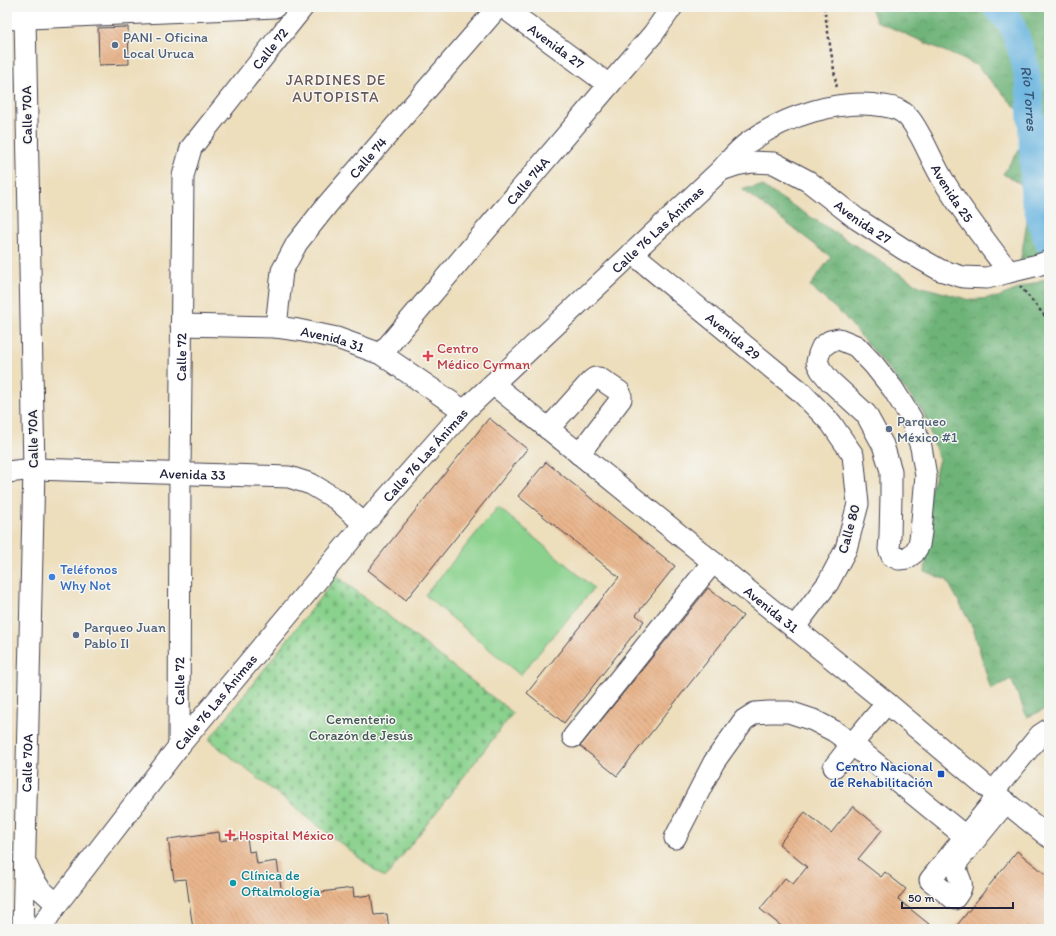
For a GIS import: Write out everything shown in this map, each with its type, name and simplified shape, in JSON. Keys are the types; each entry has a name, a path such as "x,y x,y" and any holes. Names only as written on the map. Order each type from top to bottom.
{"street":[{"path":"16,19 275,7"},
{"name":"Calle 72","path":"179,746 183,176 191,148 303,7"},
{"name":"Calle 74","path":"276,327 282,271 297,243 498,7"},
{"name":"Avenida 27","path":"503,7 609,84"},
{"name":"Calle 74A","path":"381,354 653,34 672,7"},
{"name":"Calle 70A","path":"16,19 34,470 23,929"},
{"name":"Calle 76 Las Ánimas","path":"40,929 57,904 179,746 364,524 464,411 721,170 736,152 748,142 770,128 796,117 840,105 873,104 889,106 901,111"},
{"name":"Avenida 25","path":"901,111 908,116 917,129 944,182 1009,272"},
{"name":"Avenida 27","path":"721,170 752,162 774,163 808,181 857,219 905,250 940,270 963,277 987,278 1044,263"},
{"name":"Avenida 29","path":"632,253 800,392 832,423"},
{"name":"Avenida 31","path":"181,325 276,327 337,338 381,354 464,411"},
{"path":"838,338 856,346 874,365 893,389 911,418 921,447 926,476 919,545 914,553 906,558 899,559 892,556 889,549 891,471 883,445 866,414 830,381 821,370 817,362 819,354 822,347 830,341 838,338"},
{"path":"548,429 595,378 599,378 620,392 621,399 579,454"},
{"name":"Avenida 31","path":"493,384 887,703 1049,837"},
{"name":"Calle 80","path":"794,628 828,583 846,549 858,504 852,456 832,423"},
{"path":"852,456 883,445"},
{"name":"Avenida 33","path":"7,472 34,470 288,477 311,484 336,499 364,524"},
{"path":"573,737 713,562"},
{"path":"834,768 852,744 887,703"},
{"path":"675,838 714,762 744,720 755,713 789,712 812,720 834,731 969,840 1040,735 1049,728"},
{"name":"Calle 70A","path":"24,859 32,877 40,889 57,904"}],"path":[{"path":"824,7 840,105"},
{"path":"1009,272 1049,321"}],"green space":[{"path":"871,7 1049,7 1049,250 1020,263 1027,222 1025,186 1003,174 1022,145 1020,112 976,65 876,21"},
{"path":"762,186 919,286 970,300 998,297 1041,280 1049,279 1049,708 1027,717 1011,679 991,690 973,628 947,580 925,572 930,492 939,459 923,412 844,316 810,286 831,257 742,189"},
{"path":"498,507 594,588 520,675 425,595"},
{"name":"Cementerio Corazón de Jesús","path":"337,576 513,713 385,878 209,740"}],"building":[{"path":"128,27 129,64 99,65 98,28"},
{"path":"489,418 527,449 406,600 368,570"},
{"path":"546,462 675,566 636,615 644,621 564,723 527,693 619,577 518,496"},
{"path":"708,588 743,616 617,776 580,746"},
{"path":"853,806 882,830 858,859 881,877 885,872 906,889 898,899 935,929 785,929 760,909 785,878 793,884 807,867 779,844 805,812 831,833"},
{"name":"Clínica de Oftalmología","path":"219,832 220,841 247,837 249,852 255,851 257,864 277,861 282,894 305,891 305,894 353,888 354,897 371,895 374,915 387,914 389,929 193,929 186,879 174,880 168,839"},
{"path":"1017,851 1049,877 1049,929 954,929"}],"waterway":[{"name":"Río Torres","path":"996,7 1011,23 1023,55 1029,85 1034,196 1043,229 1049,243"}],"place":[{"name":"PANI - Oficina Local Uruca","path":"115,45"},
{"name":"Centro Médico Cyrman","path":"428,356"},
{"name":"Parqueo México #1","path":"889,429"},
{"name":"Teléfonos Why Not","path":"52,577"},
{"name":"Parqueo Juan Pablo II","path":"76,635"},
{"name":"Centro Nacional de Rehabilitación","path":"941,774"},
{"name":"Hospital México","path":"230,835"},
{"name":"Clínica de Oftalmología","path":"233,883"}],"district":[{"name":"JARDINES DE AUTOPISTA","path":"336,88"}]}
